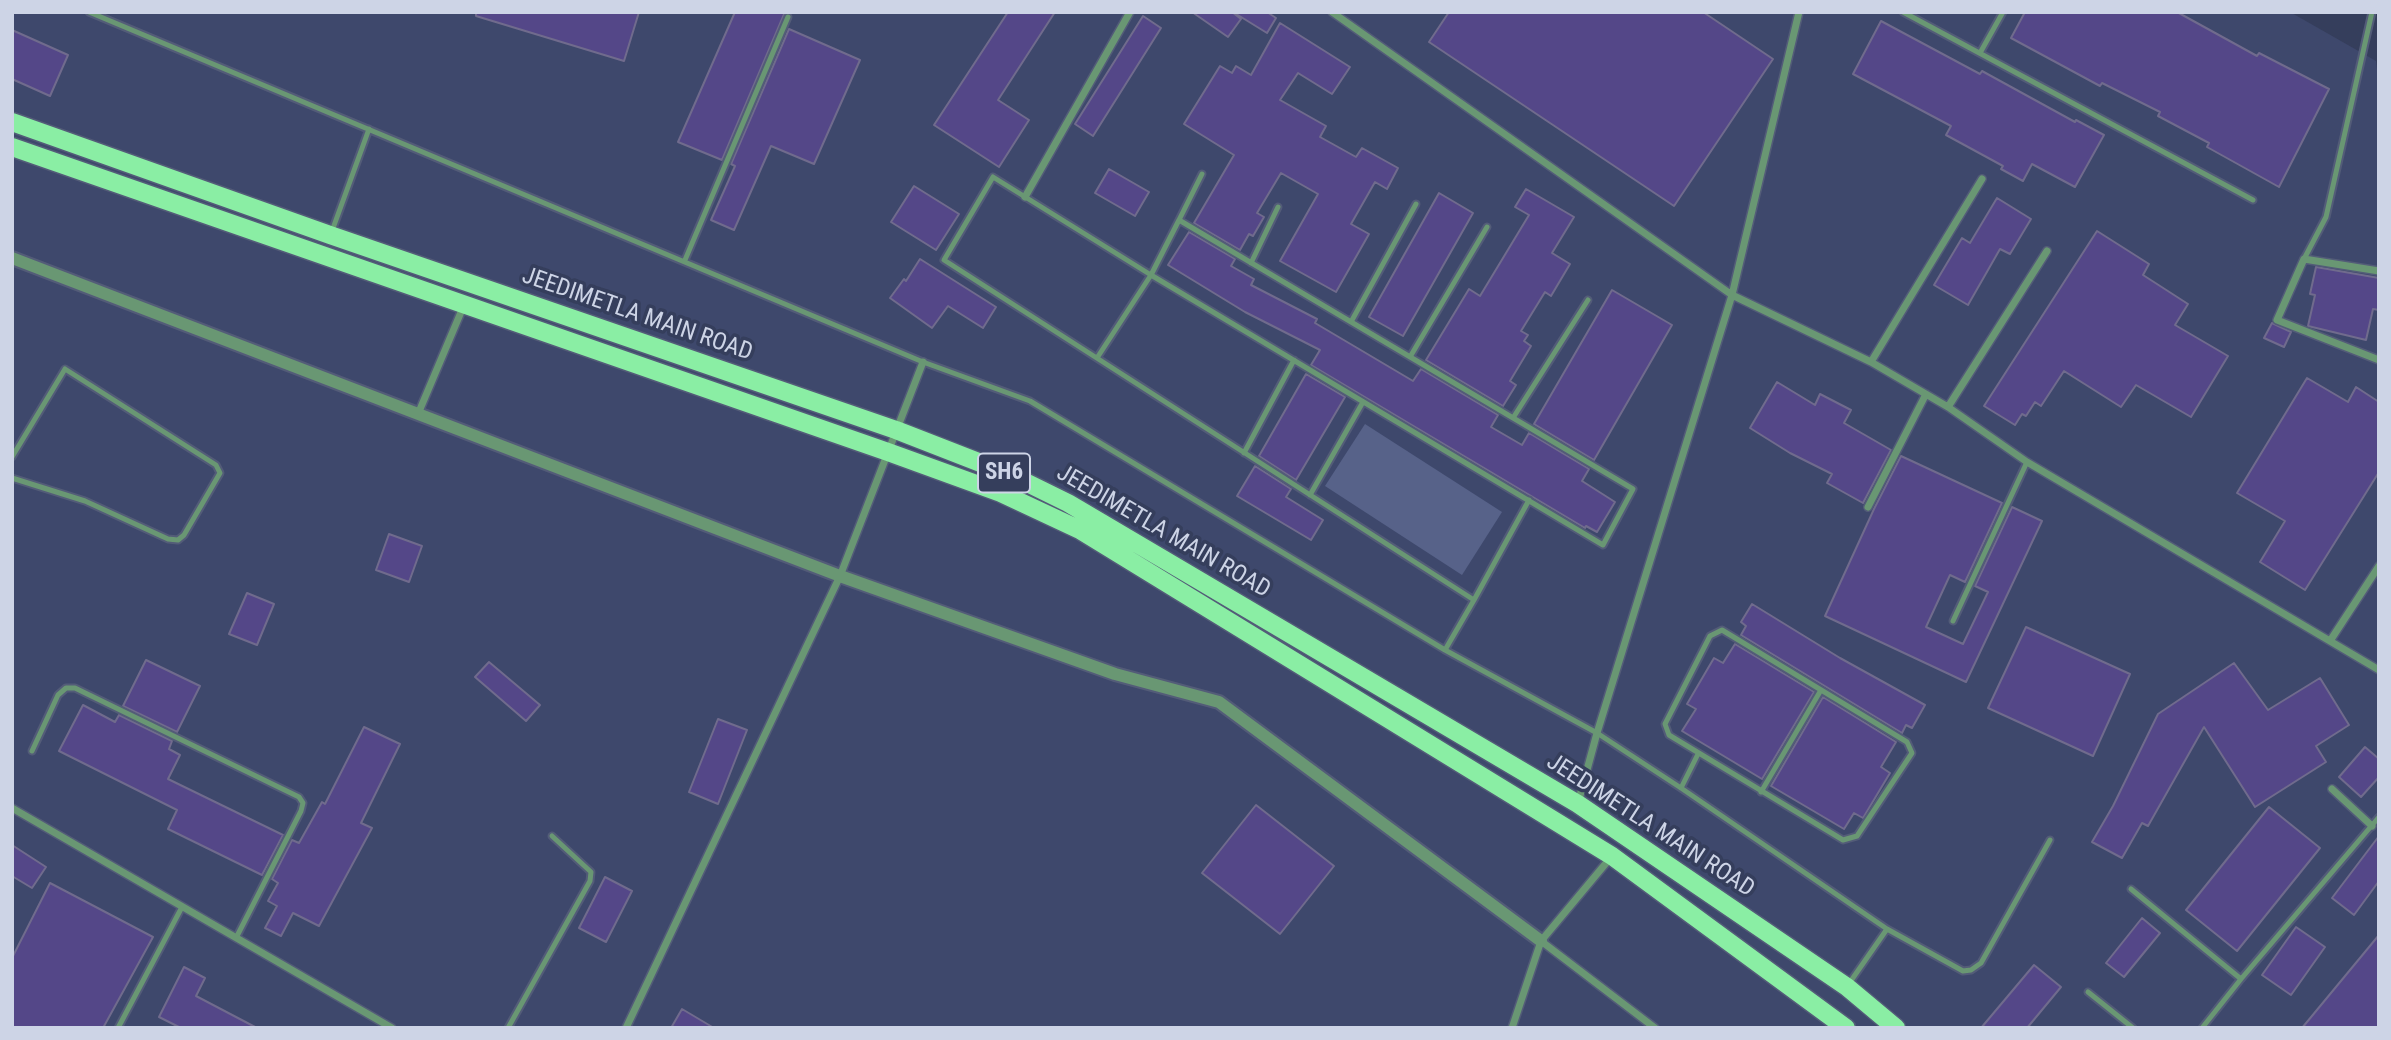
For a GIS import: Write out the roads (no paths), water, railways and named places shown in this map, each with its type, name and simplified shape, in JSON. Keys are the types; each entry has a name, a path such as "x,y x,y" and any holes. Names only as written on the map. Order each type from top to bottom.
{"main road":[{"name":"JEEDIMETLA MAIN ROAD","path":"12,122 896,430 1009,474 1118,530 1360,677 1578,804 1847,988 1896,1028"},
{"name":"JEEDIMETLA MAIN ROAD","path":"12,147 888,452 1000,493 1080,530 1612,856 1846,1028"}],"street":[{"path":"1025,197 1130,12"},
{"path":"1332,12 1732,295 1871,362 1948,407 2027,462 2379,670"},
{"path":"1578,804 1597,733 1732,295 1799,12"},
{"path":"1871,362 1982,178"},
{"path":"1948,407 2047,251"},
{"path":"12,258 840,576 1115,674 1219,702 1656,1028"},
{"path":"2379,271 2304,259 2277,320 2379,360"},
{"path":"418,414 464,304"},
{"path":"626,1028 840,576 923,362"},
{"path":"1868,507 1926,394"},
{"path":"2330,641 2379,566"},
{"path":"2332,789 2372,826"},
{"path":"12,808 389,1027"},
{"path":"1512,1028 1541,941 1612,856"}],"lane":[{"path":"89,12 923,362 1030,401 1445,650 1597,733 1887,929 1963,971 1971,970 1981,963 2050,840"},
{"path":"1903,12 2253,200"},
{"path":"1980,53 2003,12"},
{"path":"2304,259 2326,217 2372,12"},
{"path":"685,260 788,17"},
{"path":"330,235 369,129"},
{"path":"1097,358 1151,275 1202,174"},
{"path":"1179,220 1633,489 1603,545 1151,275 993,177 944,260 1474,600"},
{"path":"1351,322 1416,204"},
{"path":"1251,263 1278,206"},
{"path":"1410,357 1488,227"},
{"path":"1513,418 1588,300"},
{"path":"1244,453 1294,360"},
{"path":"12,457 65,369 216,465 220,473 184,535 178,540 85,501 12,478"},
{"path":"1311,495 1363,401"},
{"path":"1953,621 2027,462"},
{"path":"1445,650 1529,500"},
{"path":"1722,630 1821,690 1907,742 1912,753 1857,836 1843,841 1669,735 1665,724 1710,636 1717,631 1722,630"},
{"path":"32,751 58,695 66,688 75,688 299,797 303,803 301,811 236,938"},
{"path":"1760,792 1821,690"},
{"path":"1681,788 1698,754"},
{"path":"2202,1028 2379,817"},
{"path":"508,1028 590,880 591,872 584,863 552,836"},
{"path":"2131,888 2241,979"},
{"path":"118,1028 182,907"},
{"path":"1847,988 1887,929"},
{"path":"2088,992 2133,1028"}]}
